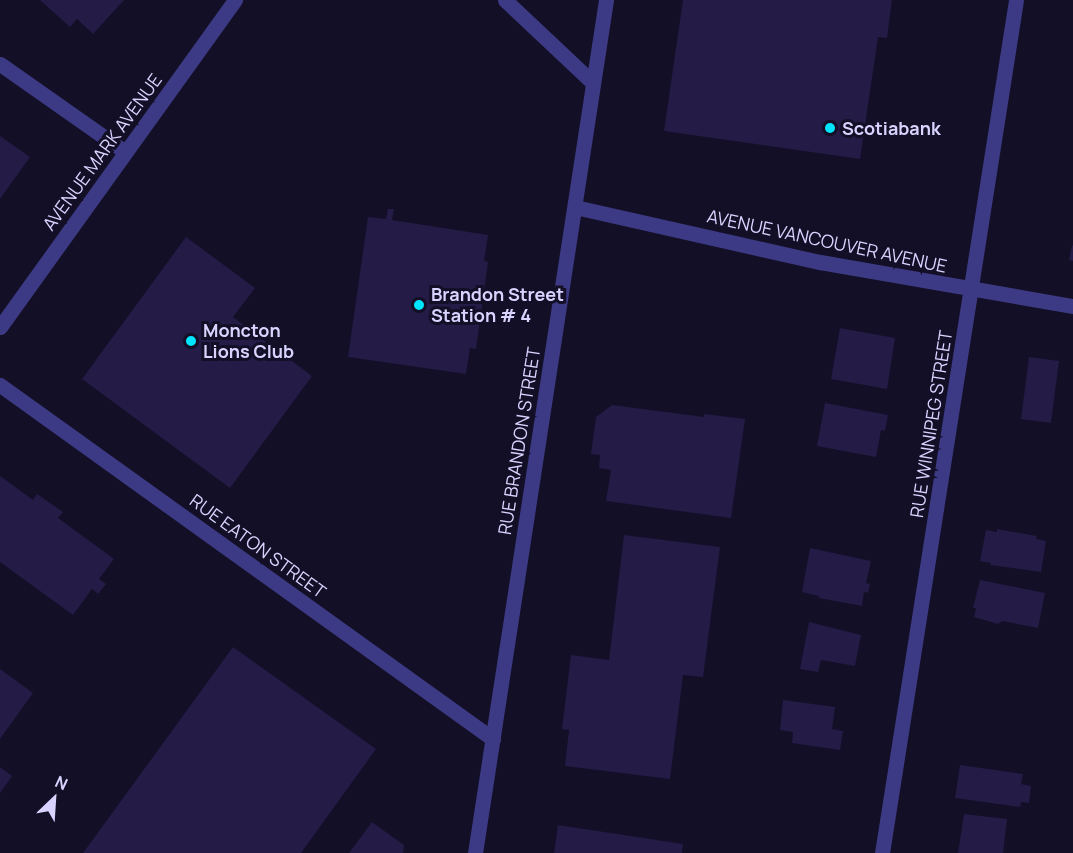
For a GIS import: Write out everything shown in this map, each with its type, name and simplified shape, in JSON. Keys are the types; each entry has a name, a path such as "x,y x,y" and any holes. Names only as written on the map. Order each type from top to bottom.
{"street":[{"name":"AVENUE MARK AVENUE","path":"0,327 235,0"},
{"path":"505,0 593,83"},
{"name":"RUE BRANDON STREET","path":"475,853 606,0"},
{"name":"RUE WINNIPEG STREET","path":"882,853 1016,0"},
{"path":"0,64 125,152"},
{"name":"AVENUE VANCOUVER AVENUE","path":"574,207 820,262 1073,306"},
{"name":"RUE EATON STREET","path":"0,385 493,739"}],"building":[{"path":"40,0 124,0 93,34 77,19 70,27"},
{"path":"683,0 892,0 887,38 878,37 860,159 664,131"},
{"path":"0,136 30,157 0,199"},
{"name":"Brandon Street Station # 4","path":"388,209 394,209 392,220 488,235 484,261 488,262 476,349 470,348 466,374 348,357 368,217 386,219"},
{"path":"186,237 255,288 233,317 312,376 230,488 82,379"},
{"path":"1073,246 1073,261 1069,260"},
{"path":"840,328 895,338 887,389 831,379"},
{"path":"1029,357 1059,361 1051,423 1021,419"},
{"path":"825,403 888,415 885,431 881,430 876,457 817,446"},
{"path":"612,405 704,417 704,414 745,419 731,518 606,501 611,470 599,468 600,455 591,454 596,417"},
{"path":"0,476 33,500 37,494 63,512 58,518 114,559 99,579 106,584 98,594 92,589 73,615 0,562"},
{"path":"997,529 1037,536 1036,539 1046,541 1041,572 990,565 991,563 980,561 986,530 997,532"},
{"path":"624,535 720,547 703,677 683,675 670,779 565,766 569,730 562,729 571,655 609,660"},
{"path":"810,548 871,561 866,583 870,584 868,593 864,592 862,606 819,598 819,596 802,592"},
{"path":"980,580 1045,593 1038,628 1002,621 998,624 974,617 976,608 973,608"},
{"path":"809,622 861,635 855,666 821,660 818,672 800,669"},
{"path":"233,647 376,749 301,853 83,853"},
{"path":"0,669 33,693 0,739"},
{"path":"783,700 835,707 832,729 843,731 840,750 792,743 793,732 780,730"},
{"path":"960,765 1023,774 1021,784 1031,786 1029,803 1021,802 1020,807 955,798"},
{"path":"0,767 12,776 0,793"},
{"path":"964,814 1007,819 1003,853 958,853"},
{"path":"372,822 404,845 403,853 349,853"},
{"path":"558,825 683,844 682,853 554,853"}],"place":[{"name":"Scotiabank","path":"830,128"},
{"name":"Brandon Street Station # 4","path":"419,305"},
{"name":"Moncton Lions Club","path":"191,341"}]}
